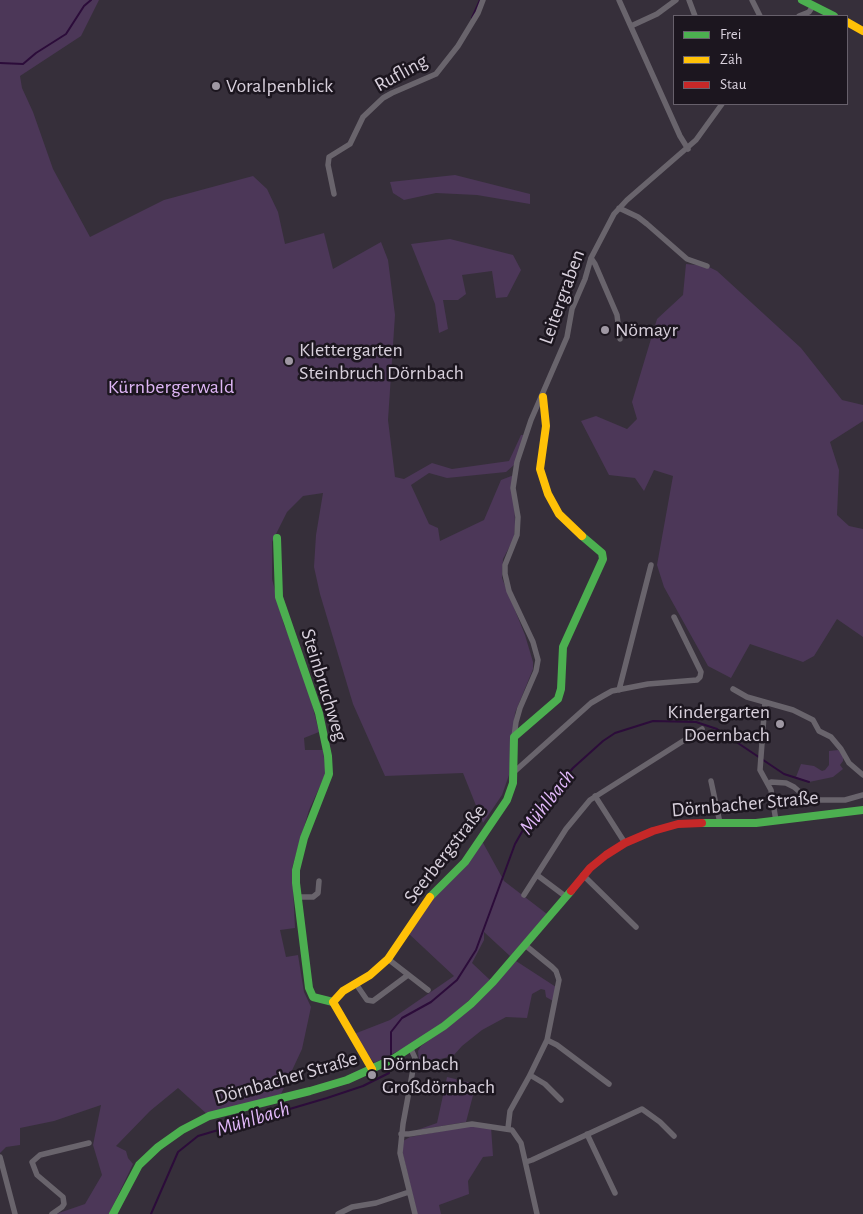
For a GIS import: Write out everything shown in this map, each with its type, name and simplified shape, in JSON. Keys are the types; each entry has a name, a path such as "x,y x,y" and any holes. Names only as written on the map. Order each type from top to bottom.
{"street":[{"name":"Rufling","path":"334,194 328,157 350,144 363,117 382,98 436,74 463,39 483,0"},
{"path":"620,0 680,136 688,148"},
{"path":"631,26 657,14 676,0"},
{"path":"689,0 695,15"},
{"path":"752,0 760,15"},
{"path":"802,0 832,15"},
{"path":"802,15 809,12 813,6"},
{"path":"848,22 863,30"},
{"name":"Leitergraben","path":"514,737 520,708 536,671 538,660 533,642 509,591 505,568 517,534 518,517 513,488 517,462 531,420 568,337 572,309 585,279 591,258 619,208 688,148 703,132 721,105"},
{"path":"619,208 638,217 687,258 707,266"},
{"path":"591,258 617,315 620,339"},
{"path":"514,737 558,699 561,689 563,647 603,560 603,556 598,550 559,514 548,494 540,469 546,426 542,397"},
{"name":"Steinbruchweg","path":"277,538 279,597 319,713 328,756 329,774 296,870 297,897 309,988 313,997 333,1002"},
{"path":"619,690 651,565"},
{"path":"514,772 591,703 608,693 648,684 693,682 700,677 701,672 674,617"},
{"path":"733,689 747,697 792,710 813,720 819,731 831,737 849,763 863,775"},
{"path":"765,702 760,763 762,775 770,790 776,821"},
{"path":"524,895 566,829 595,796 702,729"},
{"name":"Seerbergstraße","path":"333,1002 343,991 370,975 388,959 426,902 472,852 507,800 514,772 514,737"},
{"path":"711,781 720,823"},
{"path":"768,784 771,782 786,783 794,787 809,800 845,800 863,795"},
{"path":"595,796 625,842"},
{"name":"Dörnbacher Straße","path":"113,1214 139,1165 158,1147 182,1130 218,1114 331,1085 372,1069 411,1048 444,1026 492,982 583,875 606,855 625,842 653,830 678,824 744,824 863,810"},
{"path":"537,875 566,896"},
{"path":"583,875 636,928"},
{"path":"297,897 314,897 318,893 319,881"},
{"path":"508,1128 510,1111 547,1040 558,987 558,975 552,966 525,945"},
{"path":"388,959 428,990"},
{"path":"356,984 367,1000 373,1001 408,975"},
{"path":"333,1002 372,1069"},
{"path":"547,1040 557,1044 609,1084"},
{"path":"411,1048 414,1064 400,1145 401,1163 415,1214"},
{"path":"530,1075 545,1084 561,1100"},
{"path":"526,1162 642,1109 660,1122 674,1136"},
{"path":"401,1134 472,1124 508,1128 519,1138 538,1214"},
{"path":"587,1134 615,1193"},
{"path":"52,1214 62,1207 64,1204 63,1198 37,1175 32,1162 40,1155 89,1144"},
{"path":"0,1157 15,1214"},
{"path":"338,1214 352,1207 376,1203 409,1192"}],"green space":[{"name":"Kürnbergerwald","path":"0,0 99,0 81,36 20,76 22,88 33,112 53,169 90,237 164,200 253,176 267,189 278,212 285,244 324,233 333,269 381,242 388,260 395,315 388,420 395,477 404,479 432,463 452,469 509,461 521,435 524,435 514,465 506,472 447,478 429,473 411,485 429,524 438,528 440,541 484,520 501,480 514,475 514,538 503,559 502,578 525,635 533,662 533,669 515,713 509,775 502,795 483,823 463,773 385,776 353,704 320,594 314,567 316,535 323,493 303,496 287,512 272,542 272,579 284,625 303,668 319,732 304,738 305,750 323,750 326,773 309,810 292,868 295,928 280,930 286,957 298,955 304,992 311,1007 302,1049 281,1094 208,1115 178,1088 150,1111 116,1146 126,1151 128,1158 133,1164 109,1214 56,1214 85,1204 102,1175 93,1145 101,1105 54,1121 20,1128 20,1145 6,1147 0,1153"},
{"path":"455,175 530,194 530,204 477,195 436,193 404,200 393,193 390,182"},
{"path":"450,239 513,255 521,270 507,297 496,298 492,271 462,275 466,294 458,300 443,300 448,329 439,333 435,304 411,244"},
{"path":"686,264 707,266 717,271 801,348 842,400 863,405 863,421 830,442 839,470 837,515 849,526 863,529 863,637 837,619 814,656 803,662 750,644 731,678 708,666 664,587 657,565 673,476 654,470 644,491 635,478 609,475 581,421 596,416 627,429 637,419 632,402 657,319 683,295"},
{"path":"838,750 843,755 843,761 840,765 843,769 833,777 809,782 796,777 801,764 814,766 822,771 825,770 829,765 829,751"},
{"path":"482,841 504,881 547,914 510,956 484,932 484,940 472,963 490,980 438,1026 410,1045 374,1063 354,1034 390,1020 454,976 408,933 427,906"},
{"path":"516,961 556,987 553,1001 546,997 545,990 541,989 532,994 527,1018 506,1017 482,1030 453,1056 423,1063 419,1061 418,1051 421,1046 442,1031 487,992"},
{"path":"447,1077 476,1084 466,1122 417,1130 437,1123"},
{"path":"463,1127 491,1127 493,1156 483,1157 468,1181 469,1194 439,1205 441,1214 417,1214 402,1150 403,1141 410,1137"}],"waterway":[{"path":"0,63 23,64 36,53 66,34 84,6 91,0"},
{"path":"472,18 480,0"},
{"name":"Mühlbach","path":"391,1056 391,1032 402,1018 431,1002 457,980 476,950 515,844 527,823 573,768 603,741 615,733 653,721 696,722 717,729 784,774 809,782"},
{"name":"Mühlbach","path":"151,1214 178,1152 198,1136 363,1086 389,1073 390,1065"}],"traffic: fast":[{"path":"802,0 832,15"},
{"path":"430,897 465,862 507,800 513,783 514,737 558,699 561,689 563,647 603,559 602,553 582,536"},
{"path":"277,538 279,597 319,713 328,756 329,774 304,838 296,870 296,883 309,988 313,997 333,1002"},
{"path":"702,823 756,823 863,810"},
{"path":"113,1214 139,1165 158,1147 182,1130 209,1116 347,1080 393,1059 444,1026 471,1004 493,982 571,891"}],"traffic: slow":[{"path":"848,23 863,31"},
{"path":"543,397 546,426 540,469 548,494 559,514 582,536"},
{"path":"372,1069 333,1002 343,991 370,975 388,959 430,897"}],"traffic: jam":[{"path":"571,891 590,868 625,843 653,831 678,824 702,823"}],"place":[{"name":"Voralpenblick","path":"216,86"},
{"name":"Nömayr","path":"605,330"},
{"name":"Klettergarten Steinbruch Dörnbach","path":"289,361"},
{"name":"Kindergarten Doernbach","path":"780,724"},
{"name":"Dörnbach Großdörnbach","path":"372,1075"}]}
